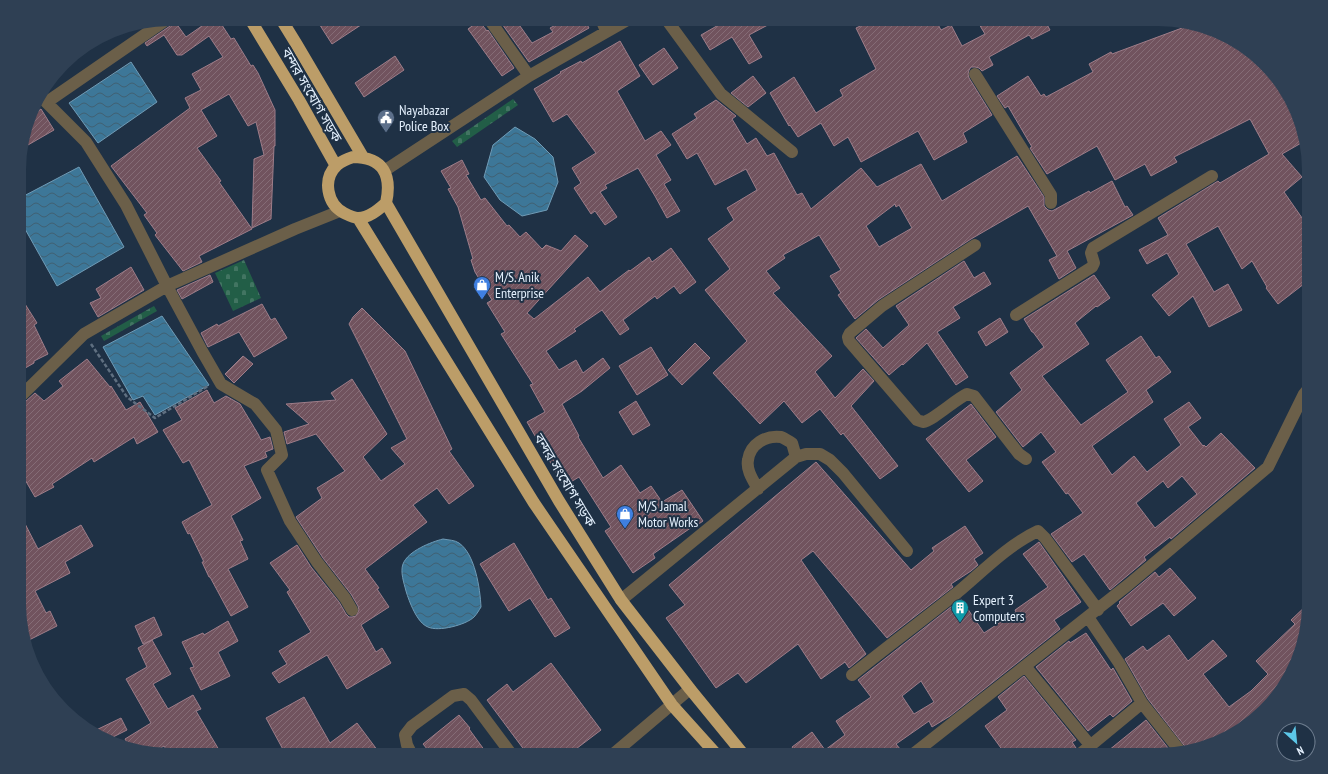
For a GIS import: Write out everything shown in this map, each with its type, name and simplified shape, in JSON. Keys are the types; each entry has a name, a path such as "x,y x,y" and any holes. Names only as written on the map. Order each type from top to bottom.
{"highway":[{"name":"বন্দর সংযোগ সড়ক","path":"254,26 299,100 336,166"},
{"name":"বন্দর সংযোগ সড়ক","path":"286,26 363,156"},
{"path":"353,156 363,156 373,160 381,166 386,174 388,184 386,203 368,215 358,218 340,211 333,203 329,194 328,184 330,174 336,166 353,156"},
{"name":"বন্দর সংযোগ সড়ক","path":"386,203 559,501 621,600 738,748"},
{"path":"358,218 534,503 672,705 711,748"}],"street":[{"path":"494,26 529,76"},
{"path":"604,26 606,31"},
{"path":"384,171 529,76 616,26"},
{"path":"671,26 722,94 792,152"},
{"path":"45,98 156,27"},
{"path":"974,74 1051,195 1051,203"},
{"path":"44,99 86,142 126,205 167,286 221,384 255,404 276,430 282,455 267,470 290,521 316,562 345,598 352,610"},
{"path":"1016,315 1092,268 1094,263 1091,253 1093,248 1212,176"},
{"path":"26,388 84,334 167,286 295,229 340,211"},
{"path":"976,245 882,306 850,333 848,337 849,342 917,420 923,422 929,420 960,397 967,394 974,396 1019,454 1026,459"},
{"path":"921,748 1128,585 1268,467 1302,398"},
{"path":"758,489 749,473 747,460 755,445 769,437 782,437 792,443 796,457"},
{"path":"621,600 796,457 806,454 820,454 830,460 908,551"},
{"path":"852,674 956,593 1003,554 1029,535 1038,531 1045,538 1093,613 1142,703 1177,747"},
{"path":"1025,666 1090,745"},
{"path":"620,748 690,689"},
{"path":"408,748 405,734 412,726 453,696 464,694 472,700 507,748"},
{"path":"1087,748 1142,703"}],"path":[{"path":"84,334 127,397 156,418 219,379"}],"green space":[{"path":"513,99 518,105 457,147 452,141"},
{"path":"244,260 261,298 233,311 215,273"},
{"path":"154,306 157,311 104,341 101,336"}],"water":[{"path":"131,62 157,102 98,143 69,103"},
{"path":"515,127 535,139 553,157 558,182 547,210 522,216 500,200 484,177 493,145"},
{"path":"79,167 124,247 57,286 26,231 26,195"},
{"path":"162,316 209,385 155,415 143,396 133,400 103,347"},
{"path":"443,539 459,543 469,555 476,572 481,607 474,617 465,623 438,629 424,625 414,611 404,585 402,567 406,559 415,551 432,542"}],"building":[{"path":"170,26 178,26 186,37 202,26 223,26 231,39 234,38 251,66 253,65 258,73 275,110 275,146 271,219 252,228 254,159 264,155 256,122 248,126 229,94 201,110 217,136 197,148 221,181 219,182 252,229 199,256 202,262 183,271 155,235 157,233 144,215 147,213 111,166 190,108 185,98 201,90 192,74 223,57 209,36 182,55 177,55 164,35 147,46 145,43"},
{"path":"320,26 359,26 332,44"},
{"path":"472,26 483,26 487,31 488,30 514,68 502,76 468,29"},
{"path":"504,26 520,26 532,43 553,32 550,28 554,26 588,26 589,28 529,62"},
{"path":"717,26 766,26 749,35 762,57 749,64 732,37 710,50 701,35"},
{"path":"860,26 939,26 941,30 952,26 962,46 985,34 980,26 1048,26 1050,30 1032,39 1029,35 989,57 993,65 982,71 979,68 971,67 968,74 969,78 992,115 963,133 967,142 934,160 918,131 861,162 848,137 834,146 821,123 798,137 790,125 789,126 770,93 794,77 816,113 843,96 840,90 876,69 856,28"},
{"path":"1182,28 1186,29 1213,37 1238,50 1260,68 1278,90 1291,115 1299,144 1282,154 1302,177 1284,192 1302,218 1302,285 1278,304 1266,288 1267,287 1252,261 1242,269 1218,226 1186,244 1214,292 1228,284 1242,310 1209,327 1193,296 1169,316 1152,295 1179,274 1167,253 1147,264 1139,250 1168,235 1158,218 1218,181 1220,183 1269,154 1250,119 1174,157 1177,162 1151,176 1145,164 1115,180 1097,146 1047,174 1030,148 1032,147 1008,106 1005,108 997,96 1028,76 1041,96 1044,94 1046,97 1093,72 1089,64 1111,52 1112,54"},
{"path":"620,41 640,76 617,91 645,141 661,131 671,145 656,155 671,180 664,184 680,211 667,218 638,168 605,185 607,188 600,192 617,217 605,225 595,211 591,214 574,188 581,183 572,168 596,153 567,114 553,122 534,89 561,73 560,72 581,61 582,63"},
{"path":"664,48 678,68 653,85 639,65"},
{"path":"395,56 404,70 364,97 355,83"},
{"path":"753,76 766,93 748,107 731,93"},
{"path":"716,100 736,116 732,119 747,144 756,138 767,156 774,153 797,195 802,193 811,209 861,168 877,187 921,164 942,201 1017,156 1044,197 1044,206 1048,210 1052,211 1089,191 1090,193 1112,181 1125,207 1127,206 1133,215 1067,251 1076,268 1059,279 1049,260 1057,256 1028,206 971,239 878,300 855,319 838,295 841,293 830,276 841,270 819,235 783,255 785,258 766,271 780,288 773,293 832,356 815,372 835,398 863,369 874,381 851,406 898,466 880,479 843,433 841,435 820,409 802,423 784,401 760,424 713,373 747,341 705,290 730,269 708,239 734,220 727,208 757,190 746,169 715,185 697,153 687,159 672,134 697,118 694,114","holes":["895,204 896,207 899,205 912,228 879,247 866,226"]},
{"path":"41,109 54,130 28,145 31,133"},
{"path":"462,160 469,174 466,175 481,200 485,198 507,226 509,225 520,237 526,232 542,249 546,245 561,251 575,235 588,246 527,313 534,319 588,277 600,292 649,257 652,262 671,248 696,282 680,294 674,286 657,299 655,296 623,320 629,329 620,335 602,310 574,329 576,331 546,351 559,370 576,360 583,373 603,358 610,368 582,391 562,404 579,436 578,437 603,478 621,465 640,493 651,486 662,502 682,490 703,521 653,554 655,558 633,573 605,531 611,527 579,477 564,486 527,422 545,412 530,385 533,384 501,334 505,332 487,303 492,300 475,272 471,260 473,259 458,207 448,189 451,188 441,171"},
{"path":"964,261 974,278 984,272 991,284 953,307 960,318 937,332 968,377 956,385 927,343 903,365 902,364 889,375 856,338 866,329 883,348 909,325 896,306"},
{"path":"131,267 144,290 98,317 90,303 101,298 96,289"},
{"path":"210,275 213,282 182,299 177,290"},
{"path":"1094,275 1110,298 1097,307 1096,306 1075,323 1089,344 1042,376 1081,425 1128,392 1106,360 1141,336 1156,358 1159,356 1171,372 1146,390 1153,402 1092,446 1112,475 1134,456 1147,472 1181,445 1164,419 1189,402 1201,418 1188,427 1203,446 1204,445 1206,447 1221,433 1255,468 1171,539 1170,537 1144,557 1146,560 1110,590 1084,554 1072,562 1051,534 1083,513 1068,493 1066,494 1042,462 1056,452 1041,432 1023,447 996,412 1022,390 1010,373 1044,347 1024,319","holes":["1182,476 1197,494 1155,528 1136,503 1163,481 1168,488"]},
{"path":"262,304 271,320 275,318 287,338 254,357 239,332 208,347 201,333 217,324 218,326"},
{"path":"26,306 37,323 34,325 48,354 34,361 34,363 26,368"},
{"path":"362,308 405,351 452,449 449,451 474,486 449,504 437,488 413,505 427,522 365,569 379,588 377,589 389,607 361,625 376,652 382,648 391,663 347,689 327,655 279,683 272,673 287,664 279,651 311,632 287,592 290,590 270,563 297,545 311,567 339,602 346,614 349,617 356,616 359,610 351,594 323,558 296,517 322,498 317,488 345,471 316,434 287,444 284,432 309,424 286,404 336,400 331,393 352,379 387,434 363,457 381,481 405,464 391,448 407,439 349,324 353,317"},
{"path":"1000,318 1008,332 986,346 978,332"},
{"path":"695,343 710,358 682,385 668,370"},
{"path":"651,347 668,375 637,395 619,366"},
{"path":"243,356 253,364 234,383 225,374"},
{"path":"87,359 110,387 111,386 126,410 140,402 158,432 137,444 134,437 94,462 92,458 52,484 54,487 35,497 26,481 26,401 35,393 44,401 63,386 59,381"},
{"path":"207,390 214,403 226,396 240,404 261,440 270,437 273,449 265,452 267,457 244,466 261,498 231,516 243,540 240,541 248,559 228,569 248,607 231,616 209,577 202,562 204,562 190,533 188,534 182,522 212,505 189,460 183,463 163,430 182,420 175,408"},
{"path":"636,401 650,425 633,435 619,412"},
{"path":"971,404 996,437 966,460 983,481 969,492 926,439"},
{"path":"816,462 911,570 934,551 932,548 965,526 983,553 974,559 978,565 951,584 953,587 887,638 813,551 801,560 866,654 849,668 845,662 821,679 798,644 746,683 738,673 716,688 666,618 685,605 669,585"},
{"path":"81,525 93,546 65,562 70,573 35,591 46,613 50,611 57,626 31,639 26,613 26,526 38,549"},
{"path":"1039,542 1081,602 1054,620 1060,629 950,716 932,727 929,721 896,744 899,748 828,748 845,735 836,721 871,697 858,680 961,599 984,633 1016,612 1015,610 1048,587 1023,554","holes":["921,681 934,702 914,714 902,696"]},
{"path":"514,543 548,600 551,598 570,628 555,637 530,598 509,611 480,564"},
{"path":"1170,568 1196,598 1174,616 1163,603 1131,626 1117,606 1120,603 1119,602 1155,572 1159,577"},
{"path":"1302,610 1297,641 1291,659 1283,676 1272,692 1260,706 1238,724 1213,737 1195,743 1184,745 1148,699 1125,659 1143,646 1147,651 1169,635 1188,661 1213,640 1227,656 1203,674 1229,707 1251,691 1268,674 1256,661 1295,624 1291,620"},
{"path":"154,617 162,635 143,644 135,626"},
{"path":"228,621 238,641 218,652 230,676 201,690 190,668 194,667 182,642 203,633 204,635"},
{"path":"1086,633 1111,670 1113,668 1132,701 1113,717 1110,714 1088,731 1036,667 1069,641 1070,643"},
{"path":"152,640 171,674 153,684 168,709 193,695 201,709 196,711 218,748 165,748 164,746 161,748 126,741 125,739 151,723 126,679 147,667 138,648"},
{"path":"551,663 601,730 577,748 523,748 487,700 507,684 513,692"},
{"path":"1024,676 1076,740 1072,742 1076,748 1001,748 985,726 1007,710 998,697"},
{"path":"304,697 330,743 357,723 376,748 282,748 266,718"},
{"path":"459,715 470,728 469,729 483,748 426,748 423,744"},
{"path":"121,718 127,730 114,736 98,729"},
{"path":"1146,720 1168,748 1167,748 1112,748"},
{"path":"812,732 824,748 793,748 792,747"}],"place":[{"name":"Nayabazar Police Box","path":"386,133"},
{"name":"M/S. Anik Enterprise","path":"482,300"},
{"name":"M/S Jamal Motor Works","path":"625,529"},
{"name":"Expert 3 Computers","path":"960,623"}]}
